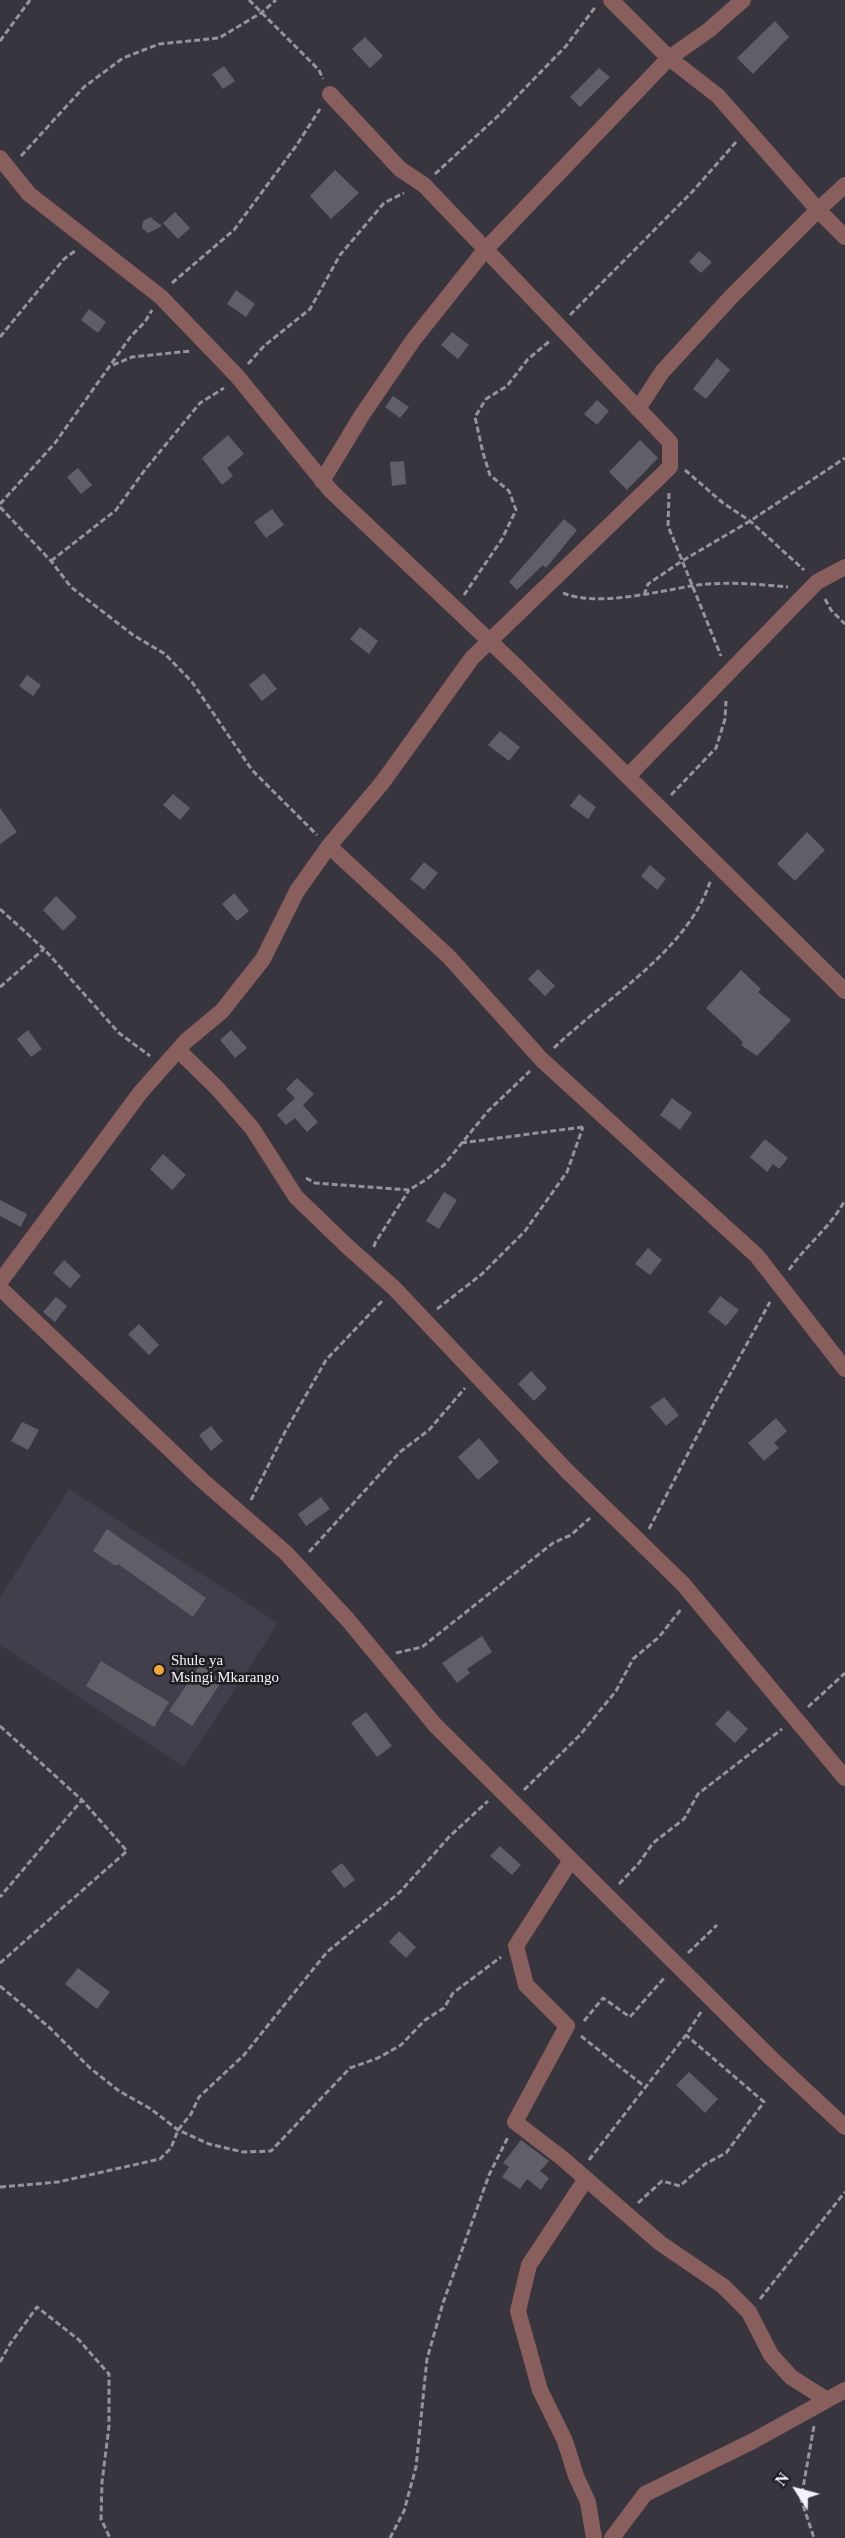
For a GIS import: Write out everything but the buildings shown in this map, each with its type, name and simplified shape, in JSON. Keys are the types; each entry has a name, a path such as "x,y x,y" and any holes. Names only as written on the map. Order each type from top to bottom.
{"street":[{"path":"611,0 669,58 718,96 818,210 845,237"},
{"path":"322,481 362,415 414,339 485,250 669,58 709,30 743,0"},
{"path":"0,1282 140,1093 178,1050 222,1011 263,959 297,891 329,846 382,783 472,658 670,462 670,442 424,185 400,169 330,94"},
{"path":"5,164 29,194 160,297 237,376 322,481 660,807 845,991"},
{"path":"638,409 662,372 818,210 845,185"},
{"path":"628,776 814,585 845,567"},
{"path":"329,846 449,957 542,1060 757,1256 845,1370"},
{"path":"178,1050 218,1088 252,1128 296,1197 394,1288 567,1472 692,1594 845,1778"},
{"path":"0,1288 203,1481 297,1564 435,1725 709,1997 845,2127"},
{"path":"571,1860 516,1946 526,1985 567,2026 515,2122 668,2249 723,2286 750,2312 771,2355 791,2377 826,2400"},
{"path":"582,2176 530,2265 518,2311 540,2390 565,2441 576,2476 588,2502 594,2538"},
{"path":"612,2538 645,2494 753,2441 845,2390"}],"path":[{"path":"0,41 30,0"},
{"path":"249,0 319,70 330,94"},
{"path":"5,164 84,87 123,58 159,44 219,38 261,13 276,0"},
{"path":"51,561 116,510 200,403 226,386 264,346 309,309 340,255 384,203 424,185 498,116 566,46 600,0"},
{"path":"456,609 479,570 502,539 516,510 509,491 490,475 483,453 476,417 486,399 507,386 528,359 692,192 747,130"},
{"path":"0,337 64,259 89,241"},
{"path":"111,366 132,357 211,348"},
{"path":"644,595 648,584 750,521 845,458"},
{"path":"670,462 750,521 814,585 831,610 845,624"},
{"path":"660,807 716,748 725,719 726,691 720,649 668,526 670,462"},
{"path":"0,507 51,561 70,587 133,635 165,654 192,682 252,770 329,846"},
{"path":"547,586 570,596 604,598 644,595 692,586 814,585"},
{"path":"373,1269 375,1243 409,1190 444,1165 488,1111 564,1039 650,968 687,924 706,894 716,863"},
{"path":"0,909 44,949 119,1033 164,1066"},
{"path":"0,987 44,949"},
{"path":"460,1143 612,1123"},
{"path":"424,1319 482,1274 525,1231 567,1172 582,1127"},
{"path":"297,1173 315,1183 409,1190"},
{"path":"641,1544 711,1409 780,1285 801,1252 836,1218 845,1200"},
{"path":"243,1515 285,1432 326,1360 394,1288"},
{"path":"297,1564 400,1452 429,1430 476,1374"},
{"path":"379,1657 422,1647 553,1542 571,1535 602,1506"},
{"path":"0,2187 58,2182 160,2159 171,2148 178,2130 191,2114 199,2097 244,2055 327,1952 400,1892 479,1806 507,1796 580,1735 616,1691 633,1659 659,1637 692,1594"},
{"path":"608,1896 639,1863 653,1843 684,1819 698,1794 796,1718 845,1673"},
{"path":"0,1726 82,1800 127,1851 0,1963"},
{"path":"0,1897 82,1800"},
{"path":"567,2026 584,2021 603,1998 630,2017 717,1925"},
{"path":"0,1986 119,2091 151,2109 178,2130 208,2144 243,2152 271,2151 350,2068 378,2058 401,2045 425,2020 444,2008 453,1993 516,1946"},
{"path":"582,2176 644,2087 686,2035 709,1997"},
{"path":"567,2026 644,2087"},
{"path":"625,2214 662,2181 680,2186 705,2164 726,2153 764,2102 686,2035"},
{"path":"390,2538 404,2511 416,2467 427,2359 443,2303 489,2175 515,2122"},
{"path":"750,2312 845,2192"},
{"path":"0,2362 37,2307 79,2340 110,2374 109,2426 102,2482 101,2519 110,2538"},
{"path":"814,2538 801,2499 814,2420 826,2400"}],"shaded area":[{"path":"69,1489 278,1623 184,1767 0,1645 0,1597"}],"place":[{"name":"Shule ya Msingi Mkarango","path":"159,1670"}]}
